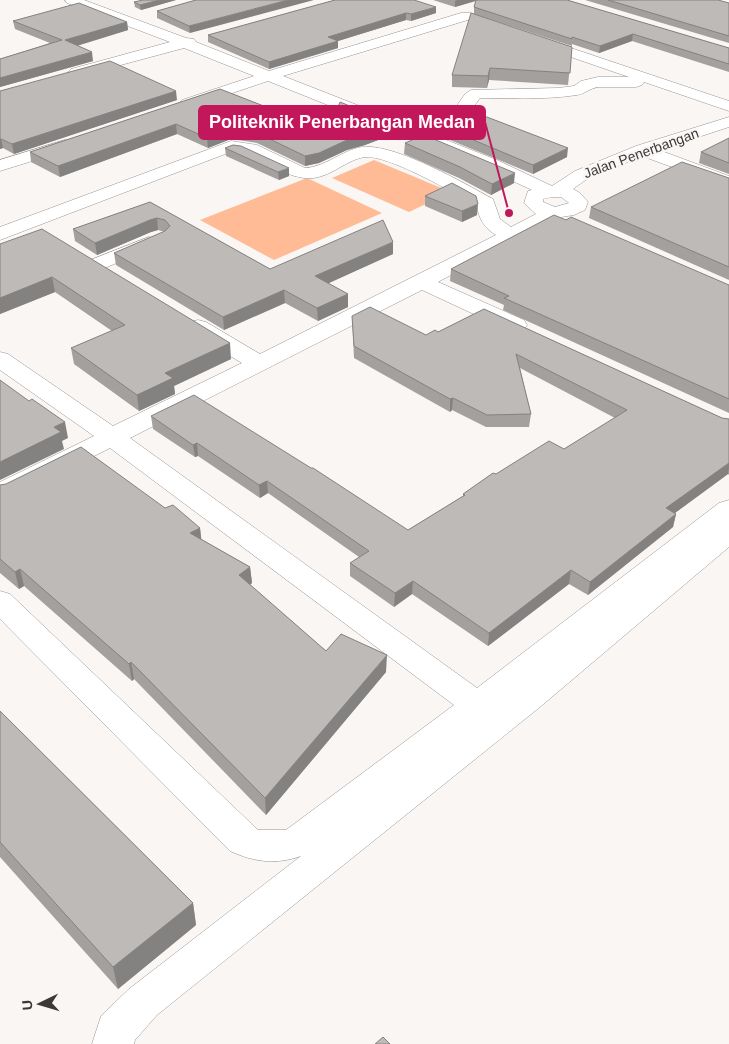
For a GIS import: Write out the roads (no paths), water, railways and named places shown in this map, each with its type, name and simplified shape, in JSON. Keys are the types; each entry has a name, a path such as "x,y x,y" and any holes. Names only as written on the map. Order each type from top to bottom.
{"street":[{"path":"72,0 491,164 553,201 581,224"},
{"path":"439,8 484,22"},
{"path":"123,21 152,13"},
{"path":"177,107 268,76 466,16"},
{"path":"521,35 729,106"},
{"path":"63,75 204,37"},
{"path":"427,139 446,128 459,116 468,99 477,93 558,93 579,90 587,84 598,82 660,83"},
{"name":"Jalan Penerbangan","path":"0,493 422,282 539,220 553,201 581,176 642,150 729,122"},
{"path":"0,166 76,141"},
{"path":"0,234 231,146 238,145 255,150 298,171 309,173 355,154 377,152 442,180 486,203 487,217 491,222 498,228 512,234"},
{"path":"642,150 729,182"},
{"path":"28,223 53,239"},
{"path":"95,265 159,238"},
{"path":"422,282 539,336"},
{"path":"181,317 258,363"},
{"path":"0,359 112,438 477,705"},
{"path":"0,601 243,840 252,845 272,848 295,843 477,705 729,509"},
{"path":"113,1044 116,1030 143,1002 529,698 729,532"}],"place":[{"name":"Politeknik Penerbangan Medan","path":"509,213"}]}
